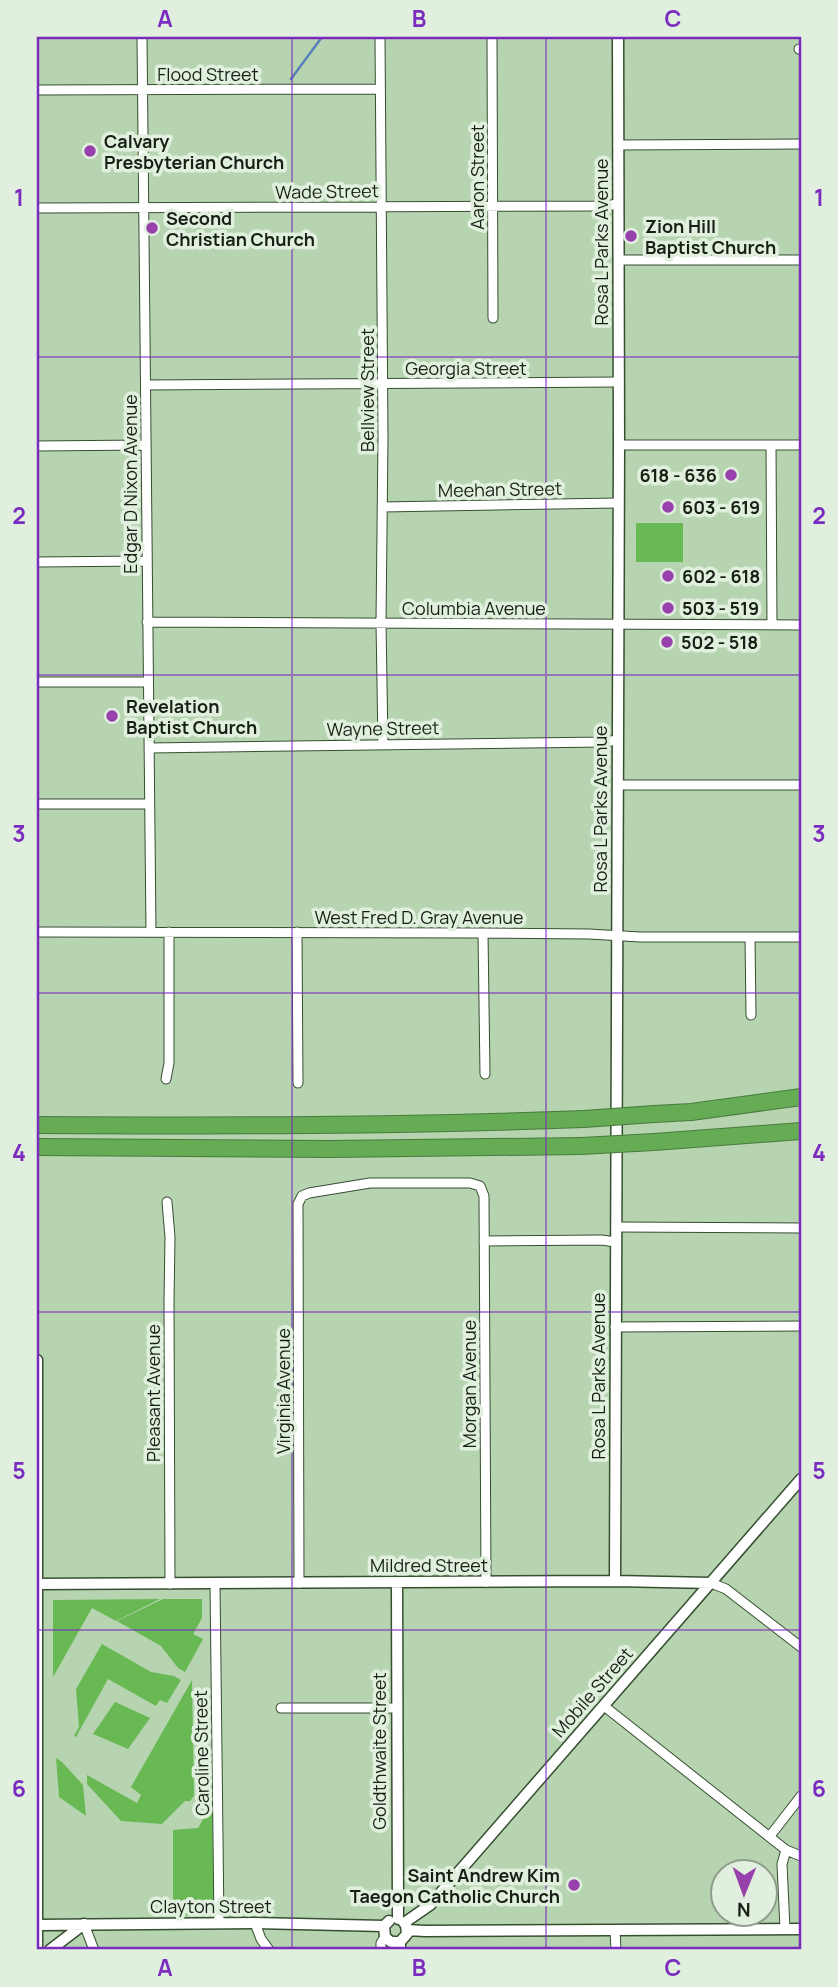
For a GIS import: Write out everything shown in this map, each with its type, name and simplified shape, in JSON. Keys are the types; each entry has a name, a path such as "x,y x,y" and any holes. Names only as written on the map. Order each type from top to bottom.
{"highway":[{"path":"37,1125 460,1124 691,1112 801,1097"},
{"path":"37,1147 380,1149 581,1146 801,1131"},
{"path":"758,1134 801,1136"}],"street":[{"name":"Edgar D Nixon Avenue","path":"142,37 151,932"},
{"name":"Bellview Street","path":"380,37 383,744"},
{"name":"Aaron Street","path":"492,37 493,318"},
{"name":"Rosa L Parks Avenue","path":"615,1581 618,37"},
{"name":"Flood Street","path":"37,90 379,89"},
{"path":"618,145 801,144"},
{"name":"Wade Street","path":"37,208 618,204"},
{"path":"619,260 801,260"},
{"name":"Georgia Street","path":"146,385 619,382"},
{"path":"37,446 145,445"},
{"path":"619,445 801,445"},
{"path":"771,445 772,625"},
{"name":"Meehan Street","path":"382,507 618,503"},
{"path":"37,562 146,561"},
{"name":"Columbia Avenue","path":"147,622 801,625"},
{"path":"37,682 148,681"},
{"name":"Wayne Street","path":"149,748 618,740"},
{"path":"618,785 801,785"},
{"path":"37,804 149,804"},
{"name":"West Fred D. Gray Avenue","path":"37,932 801,937"},
{"path":"166,1079 169,1063 169,932"},
{"path":"297,932 298,1083"},
{"path":"483,933 485,1074"},
{"path":"750,937 751,1015"},
{"name":"Morgan Avenue","path":"300,1199 309,1193 370,1183 470,1183 480,1186 484,1196 485,1241 486,1582"},
{"name":"Virginia Avenue","path":"299,1583 300,1199"},
{"name":"Pleasant Avenue","path":"167,1202 170,1237 170,1584"},
{"path":"616,1227 801,1228"},
{"path":"485,1241 615,1242"},
{"path":"615,1327 801,1326"},
{"path":"37,1360 37,1950"},
{"name":"Mobile Street","path":"403,1924 430,1905 801,1479"},
{"name":"Mildred Street","path":"37,1584 615,1581 711,1583 726,1589 801,1647"},
{"name":"Goldthwaite Street","path":"397,1583 396,1709 403,1924"},
{"name":"Caroline Street","path":"215,1584 219,1923"},
{"path":"604,1706 786,1850 801,1856"},
{"path":"281,1708 396,1709"},
{"path":"769,1836 801,1796"},
{"path":"785,1929 782,1864 786,1850"},
{"path":"381,1950 390,1920 425,1931 801,1929"},
{"path":"255,1923 269,1950"},
{"name":"Clayton Street","path":"38,1925 255,1923 385,1931"},
{"path":"50,1950 84,1924 94,1950"},
{"path":"385,1931 391,1942 400,1946 405,1937 403,1924"},
{"path":"615,1930 616,1950"}],"green space":[{"path":"636,523 683,523 683,562 636,562"},
{"path":"160,1599 116,1621 92,1608 53,1677 53,1600"},
{"path":"163,1599 202,1599 202,1618 193,1634 203,1639 185,1672 178,1668 161,1646 117,1621"},
{"path":"102,1644 151,1672 181,1680 167,1703 160,1700 156,1706 108,1679 76,1737 74,1736 79,1727 76,1689"},
{"path":"192,1680 194,1796 190,1801 185,1801 162,1824 121,1821 87,1784 87,1775 137,1803 141,1795 131,1787"},
{"path":"115,1702 150,1718 128,1749 93,1734"},
{"path":"56,1758 83,1785 86,1816 59,1797"},
{"path":"212,1804 214,1916 173,1915 173,1830 198,1828"}],"waterway":[{"path":"291,79 322,37"}],"place":[{"name":"Calvary Presbyterian Church","path":"90,151"},
{"name":"Second Christian Church","path":"152,228"},
{"name":"Zion Hill Baptist Church","path":"631,236"},
{"name":"618 - 636","path":"731,475"},
{"name":"603 - 619","path":"668,507"},
{"name":"602 - 618","path":"668,576"},
{"name":"503 - 519","path":"668,608"},
{"name":"502 - 518","path":"667,642"},
{"name":"Revelation Baptist Church","path":"112,716"},
{"name":"Saint Andrew Kim Taegon Catholic Church","path":"574,1885"}]}
